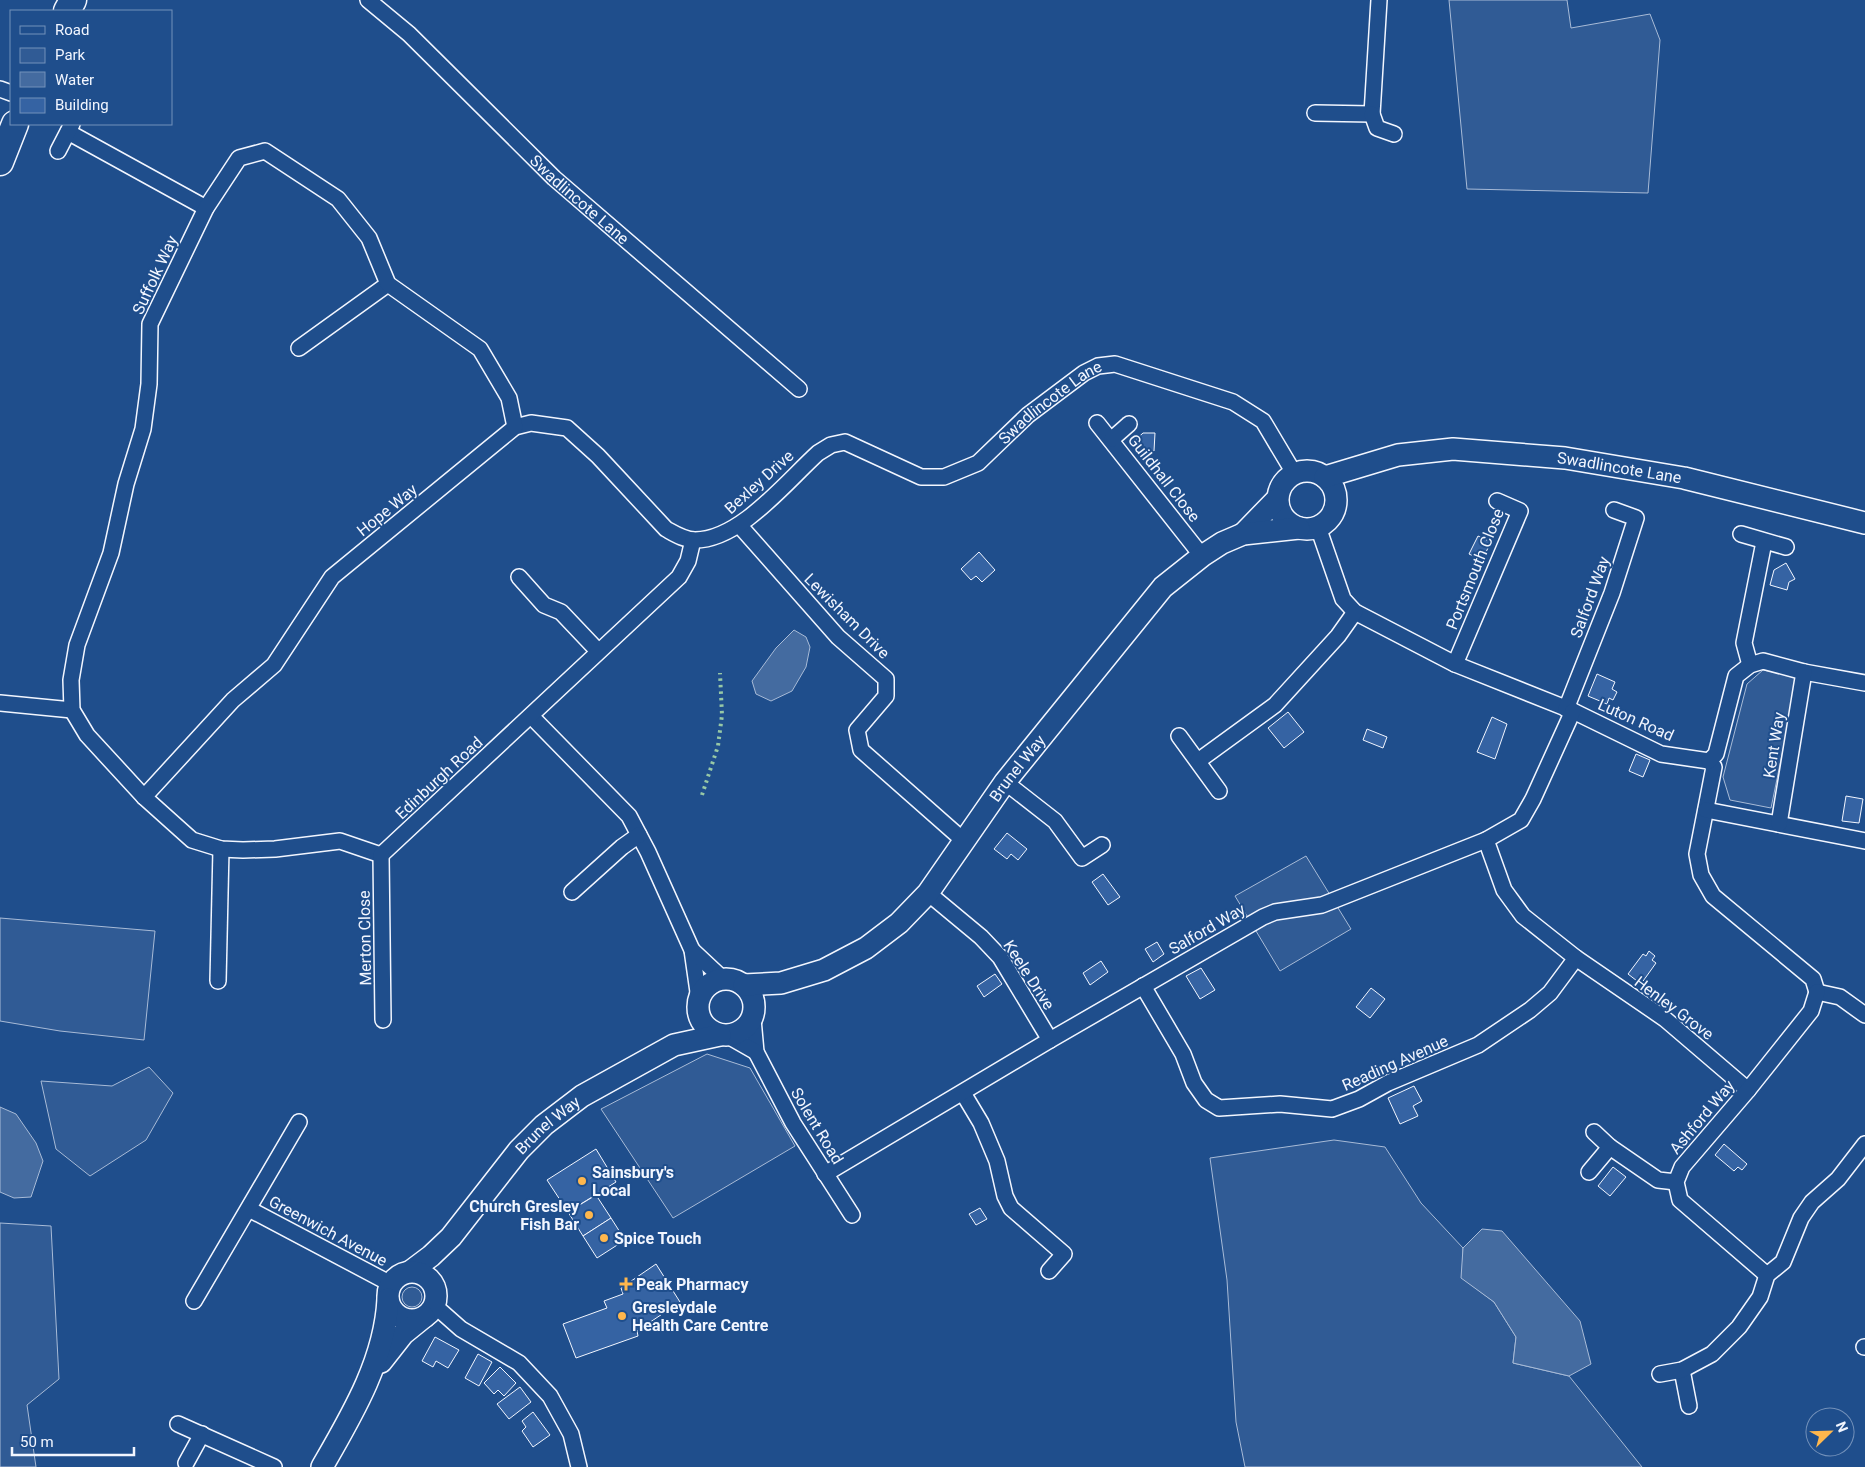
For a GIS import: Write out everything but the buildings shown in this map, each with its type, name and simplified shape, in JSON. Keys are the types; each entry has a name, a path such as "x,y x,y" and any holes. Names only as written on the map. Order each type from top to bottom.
{"highway":[{"path":"0,162 15,125"}],"street":[{"name":"Swadlincote Lane","path":"368,0 409,34 554,178 799,390"},
{"path":"1379,0 1372,114 1377,128 1394,134"},
{"path":"1316,113 1372,114"},
{"path":"58,151 70,128 206,208"},
{"name":"Suffolk Way","path":"72,710 71,680 77,645 111,553 126,484 143,429 149,384 150,324 206,208 239,158 265,151 338,199 369,238 388,284"},
{"path":"299,348 388,284 480,349 509,398 515,427 531,424 567,428 598,456 666,529 678,536 693,540"},
{"name":"Swadlincote Lane","path":"845,442 921,477 944,477 978,463 1028,415 1084,373 1098,366 1115,364 1233,402 1263,421 1294,473"},
{"name":"Guildhall Close","path":"1097,423 1112,439 1202,556"},
{"path":"1112,439 1129,424"},
{"name":"Hope Way","path":"144,797 233,700 274,665 332,577 515,427"},
{"name":"Bexley Drive","path":"693,540 715,538 740,526 818,453 832,445 845,442"},
{"name":"Swadlincote Lane","path":"1325,476 1398,455 1453,449 1565,458 1684,478 1865,523"},
{"path":"1336,505 1334,491 1325,476 1307,470 1294,473 1283,482 1277,499 1279,510 1285,519 1309,528 1328,520 1336,505 1370,464"},
{"name":"Brunel Way","path":"744,985 781,983 824,970 866,948 899,923 928,892 1005,782 1164,587 1202,556 1243,534 1277,499"},
{"name":"Portsmouth Close","path":"1455,664 1520,511 1497,501"},
{"name":"Salford Way","path":"825,1174 1050,1040 1249,925 1275,912 1322,905 1486,840 1521,820 1533,799 1570,710 1612,593 1636,518 1614,510"},
{"name":"Lewisham Drive","path":"740,526 832,630 886,679 886,696 857,730 861,750 963,840"},
{"name":"Brunel Way","path":"1243,534 1309,528"},
{"name":"Luton Road","path":"1309,528 1344,598 1355,612 1455,664 1570,710 1661,754 1709,761"},
{"path":"1740,534 1786,547"},
{"name":"Edinburgh Road","path":"381,855 679,577 688,560 693,540"},
{"path":"1750,665 1744,643 1764,542"},
{"path":"519,577 544,605 561,612 598,651"},
{"path":"1198,761 1275,705 1338,636 1355,612"},
{"path":"1865,683 1804,672 1763,661 1750,665 1736,676 1716,754 1709,761 1714,767 1697,854 1700,876 1713,896 1813,979 1817,992 1840,997 1865,1015"},
{"name":"Kent Way","path":"1779,824 1804,672"},
{"path":"0,703 72,710 87,734 144,797 192,840 221,850 275,849 340,841 381,855"},
{"path":"531,716 628,816 639,835 692,950 704,1025 756,1052"},
{"path":"1179,736 1220,791"},
{"path":"1005,782 1055,821 1082,858 1102,845"},
{"path":"1706,810 1865,841"},
{"path":"572,892 622,847 639,835"},
{"name":"Henley Grove","path":"1486,840 1504,890 1523,916 1576,958 1665,1019 1748,1090"},
{"path":"218,981 221,850"},
{"name":"Merton Close","path":"381,855 383,1020"},
{"name":"Keele Drive","path":"928,892 981,937 1000,957 1050,1040"},
{"path":"692,950 723,980"},
{"name":"Reading Avenue","path":"1143,986 1183,1054 1194,1083 1206,1100 1219,1108 1280,1104 1332,1109 1359,1100 1388,1083 1478,1045 1530,1010 1550,993 1576,958"},
{"path":"699,1003 710,984 723,980 736,981 744,985 750,992 754,1015 742,1031 724,1036"},
{"name":"Brunel Way","path":"754,1015 781,983"},
{"name":"Ashford Way","path":"1767,1275 1680,1200 1676,1182 1682,1167 1748,1090 1811,1011 1817,992"},
{"name":"Brunel Way","path":"674,1045 699,1003"},
{"name":"Solent Road","path":"754,1015 756,1052 793,1123 852,1215"},
{"name":"Brunel Way","path":"390,1292 396,1278 411,1271 431,1256 451,1237 520,1150 544,1125 582,1096 674,1045 724,1036"},
{"path":"963,1093 981,1123 998,1161 1005,1196 1011,1208 1064,1254 1049,1271"},
{"name":"Greenwich Avenue","path":"194,1301 299,1122"},
{"path":"1594,1132 1610,1147 1658,1180 1676,1182"},
{"path":"1660,1374 1682,1370 1712,1354 1739,1327 1760,1297 1767,1275 1783,1262 1801,1218 1812,1202 1838,1180 1865,1144"},
{"path":"1589,1172 1610,1147"},
{"name":"Greenwich Avenue","path":"249,1209 390,1292"},
{"name":"Brunel Way","path":"432,1304 440,1262 451,1237"},
{"path":"411,1271 427,1276 432,1304 461,1329 519,1363 550,1396 571,1434 579,1467"},
{"path":"390,1292 395,1313 402,1318 417,1320 432,1304"},
{"path":"322,1467 380,1352 390,1292"},
{"path":"364,1387 385,1355 432,1304"},
{"path":"1682,1370 1689,1406"},
{"path":"178,1424 274,1467"},
{"path":"186,1463 202,1434"}],"green space":[{"path":"1449,0 1567,0 1571,28 1650,14 1660,40 1648,193 1467,189"},
{"path":"1763,670 1798,677 1771,808 1730,800 1723,777 1747,684"},
{"path":"1306,856 1351,929 1280,971 1235,896"},
{"path":"0,918 155,931 144,1040 60,1031 0,1021"},
{"path":"707,1054 750,1068 795,1146 673,1218 601,1109"},
{"path":"149,1067 173,1093 146,1140 90,1176 56,1149 41,1081 112,1086"},
{"path":"1334,1140 1385,1147 1421,1203 1463,1248 1462,1278 1494,1302 1516,1337 1513,1363 1569,1376 1642,1467 1245,1467 1236,1422 1227,1280 1210,1158"},
{"path":"0,1223 51,1226 59,1379 27,1405 36,1467 0,1467"},
{"path":"408,1287 416,1287 422,1293 422,1301 416,1307 408,1307 402,1301 402,1293"}],"water":[{"path":"794,630 806,637 810,647 806,667 792,691 771,701 756,694 752,681 776,648"},
{"path":"0,1107 16,1114 36,1143 43,1161 31,1197 14,1198 0,1192"},
{"path":"1482,1229 1502,1231 1580,1321 1591,1364 1569,1376 1513,1363 1516,1337 1494,1302 1461,1278 1463,1248"}],"hedge":[{"path":"702,795 718,746 722,715 720,673"}],"place":[{"name":"Sainsbury's Local","path":"582,1181"},
{"name":"Church Gresley Fish Bar","path":"589,1215"},
{"name":"Spice Touch","path":"604,1238"},
{"name":"Peak Pharmacy","path":"626,1284"},
{"name":"Gresleydale Health Care Centre","path":"622,1316"}]}
